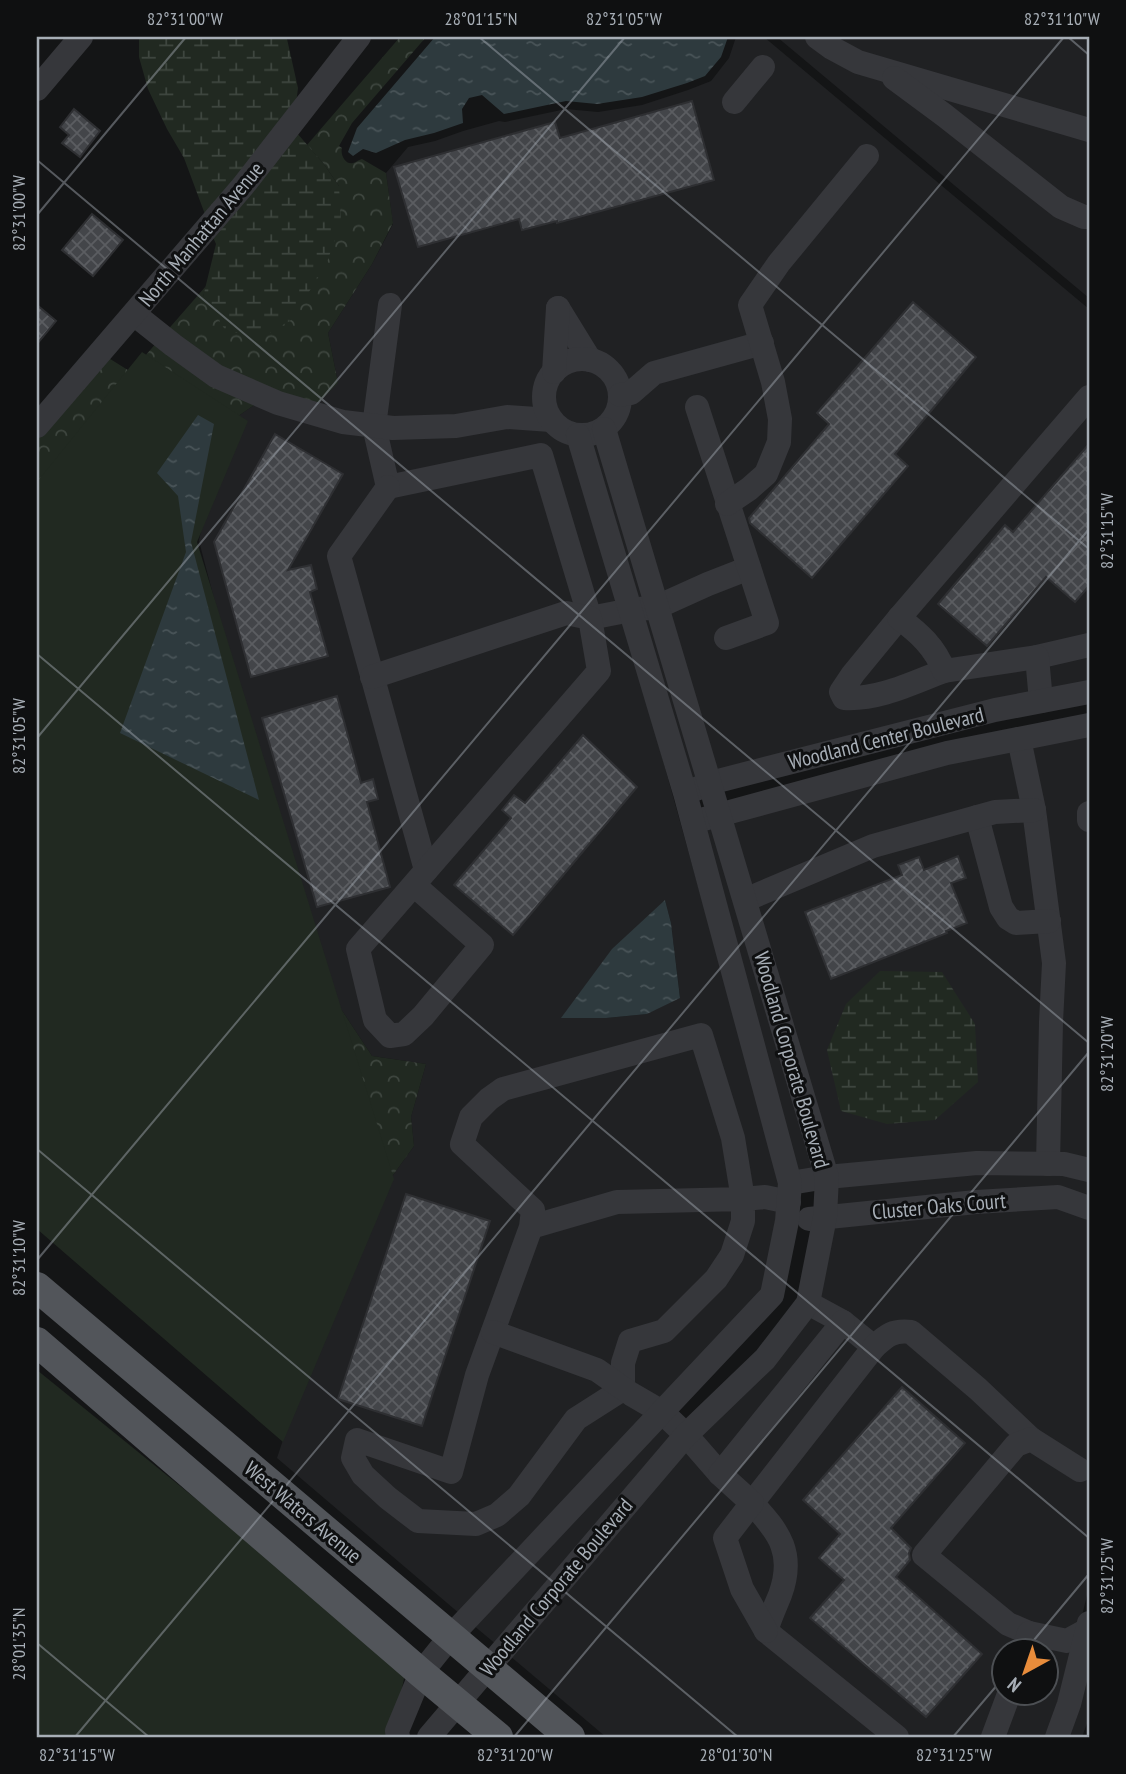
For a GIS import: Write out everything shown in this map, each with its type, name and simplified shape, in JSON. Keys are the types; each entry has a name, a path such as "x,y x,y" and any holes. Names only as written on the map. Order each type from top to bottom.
{"main road":[{"name":"West Waters Avenue","path":"37,1287 570,1737"},
{"name":"West Waters Avenue","path":"37,1342 498,1737"}],"street":[{"name":"North Manhattan Avenue","path":"37,426 243,186 359,37"},
{"path":"817,37 858,62 1089,130"},
{"path":"37,89 69,40"},
{"path":"734,102 763,67"},
{"path":"879,68 1061,206 1089,217"},
{"path":"727,504 766,474 779,442 780,419 773,383 750,305 779,263 867,156"},
{"path":"388,487 374,426 390,304"},
{"path":"558,308 597,363 612,374 618,384 619,408 614,420 596,433 578,436 568,433 551,420 544,397 550,378 558,308"},
{"path":"134,314 216,376 278,403 344,422 393,428 456,426 507,416 551,420"},
{"path":"620,395 631,393 654,373 762,343"},
{"path":"507,416 564,363 577,360 654,373"},
{"path":"1089,397 899,618 841,692 844,698 859,699 879,695 944,671 1037,657 1089,645"},
{"path":"697,407 767,623 726,638"},
{"name":"Woodland Corporate Boulevard","path":"429,1737 686,1435 765,1359 808,1303 825,1217 827,1177 604,429"},
{"name":"Woodland Corporate Boulevard","path":"398,1737 397,1731 421,1673 450,1637 772,1295 789,1202 685,793 578,436"},
{"path":"388,487 338,556 372,677 420,877 482,945 423,1016 404,1034 390,1036 374,1020 358,949 420,877 599,671 590,618 541,455 388,487"},
{"path":"372,677 566,613 590,618 656,607 749,568"},
{"path":"899,618 927,640 939,657 944,671"},
{"path":"1037,657 1035,703 1027,737 1054,963 1048,1164"},
{"path":"1084,693 1088,730"},
{"name":"Woodland Center Boulevard","path":"685,793 710,783 995,710 1084,693"},
{"name":"Woodland Center Boulevard","path":"693,823 947,753 1027,737 1088,730"},
{"path":"745,900 873,846 995,812 1034,810"},
{"path":"1089,813 1089,820"},
{"path":"977,817 1001,907 1008,918 1016,923 1049,921"},
{"path":"701,1035 733,1138 743,1199 743,1220 732,1255 716,1279 664,1331 630,1340 623,1363 624,1389 576,1419 519,1496 497,1515 476,1524 418,1521 363,1475 353,1458 357,1440 451,1472 477,1375 531,1227 533,1210 462,1144 471,1117 503,1089 701,1035"},
{"name":"Cluster Oaks Court","path":"789,1202 827,1177 977,1163 1064,1164 1089,1170"},
{"path":"531,1227 617,1202 765,1197 789,1202"},
{"name":"Cluster Oaks Court","path":"789,1202 825,1217 1058,1197 1089,1208"},
{"path":"808,1303 843,1322 874,1347"},
{"path":"720,1474 843,1322"},
{"path":"897,1737 766,1631 742,1589 725,1538 874,1347 883,1338 897,1331 911,1332 978,1388 1031,1438 1080,1470"},
{"path":"493,1332 597,1370 662,1412 770,1522 782,1542 786,1562 780,1595 766,1631"},
{"path":"1022,1638 1009,1624 924,1555 1016,1445 1031,1438"},
{"path":"1060,1641 1068,1641 1089,1627"},
{"path":"1056,1737 1069,1704 1089,1627"},
{"path":"993,1737 1004,1708"}],"shaded area":[{"path":"736,37 764,37 1089,309 1089,683 716,772 610,417 594,424 699,778 691,781 584,424 567,431 622,613 781,1184 764,1291 460,1614 277,1458 336,1280 370,1207 414,1146 411,1117 426,1064 372,1056 337,1003 242,706 199,541 207,497 231,421 260,401 338,383 328,333 372,264 393,224 386,173 408,147 499,121 566,109 598,112 642,105 711,81 729,58","holes":["665,900 671,923 680,997 647,1014 562,1018"]},
{"path":"777,37 1089,37 1089,298"},
{"path":"1089,734 1089,1161 834,1168 730,820 948,762"},
{"path":"713,825 815,1170 797,1172 704,828"},
{"path":"976,1172 1062,1173 1089,1180 1089,1199 835,1207 836,1185"},
{"path":"1056,1206 1089,1218 1089,1587 1060,1704 1060,1638 990,1638 990,1708 1059,1708 1047,1737 606,1737 510,1656 692,1441 771,1366 832,1225"},
{"path":"661,1425 673,1436 497,1645 473,1625"},
{"path":"1089,1659 1089,1718 1082,1737 1065,1737"}],"green space":[{"path":"139,37 287,39 298,88 296,104 206,217 184,158 148,89 139,57"},
{"path":"400,37 426,37 352,123 339,146 345,161 354,163 362,159 386,173 393,223 372,264 328,333 338,383 308,413 260,401 151,470 337,1003 372,1056 426,1064 411,1117 414,1146 370,1207 79,513 37,478 37,439 107,357 131,372 206,286 203,297 339,186 307,145"},
{"path":"296,132 339,186 341,222 326,265 291,320 263,337 226,331 203,297 216,244 212,235"},
{"path":"142,352 248,421 197,542 394,1179 283,1442 37,1229 37,482"},
{"path":"880,971 942,972 975,1024 978,1082 935,1120 887,1124 841,1111 827,1050 846,1004"},
{"path":"37,1370 406,1669 392,1737 37,1737"}],"water":[{"path":"435,37 728,37 721,57 705,76 687,83 642,97 597,104 566,101 504,114 482,95 469,98 462,109 463,123 405,140 376,153 363,149 353,156 348,152 357,128"},
{"path":"198,415 214,424 191,542 259,800 120,733 186,552 178,496 157,473"},
{"path":"665,900 671,923 680,998 647,1014 561,1018 612,949"}],"building":[{"path":"692,101 714,180 557,223 522,230 519,219 418,247 394,167 555,122 560,138"},
{"path":"74,109 100,131 80,157 62,143 69,135 60,127"},
{"path":"92,214 123,240 93,276 62,250"},
{"path":"913,302 976,357 895,454 908,466 812,578 750,523 749,518 829,424 817,413"},
{"path":"37,305 56,321 37,344"},
{"path":"275,434 343,474 288,570 311,565 317,589 310,592 328,656 251,677 214,542"},
{"path":"1089,444 1089,586 1075,602 1046,577 987,646 938,604 1005,525 1013,532"},
{"path":"337,696 361,783 373,779 378,799 367,802 390,887 317,907 262,718"},
{"path":"583,735 637,787 513,935 454,885 511,818 502,810 514,795 525,803"},
{"path":"958,856 966,878 951,883 967,923 831,979 805,912 902,875 898,865 919,857 924,870"},
{"path":"406,1194 490,1221 422,1426 338,1399"},
{"path":"902,1387 965,1443 891,1528 911,1548 910,1560 896,1577 982,1654 926,1717 810,1618 844,1580 819,1558 840,1534 803,1500"}]}
